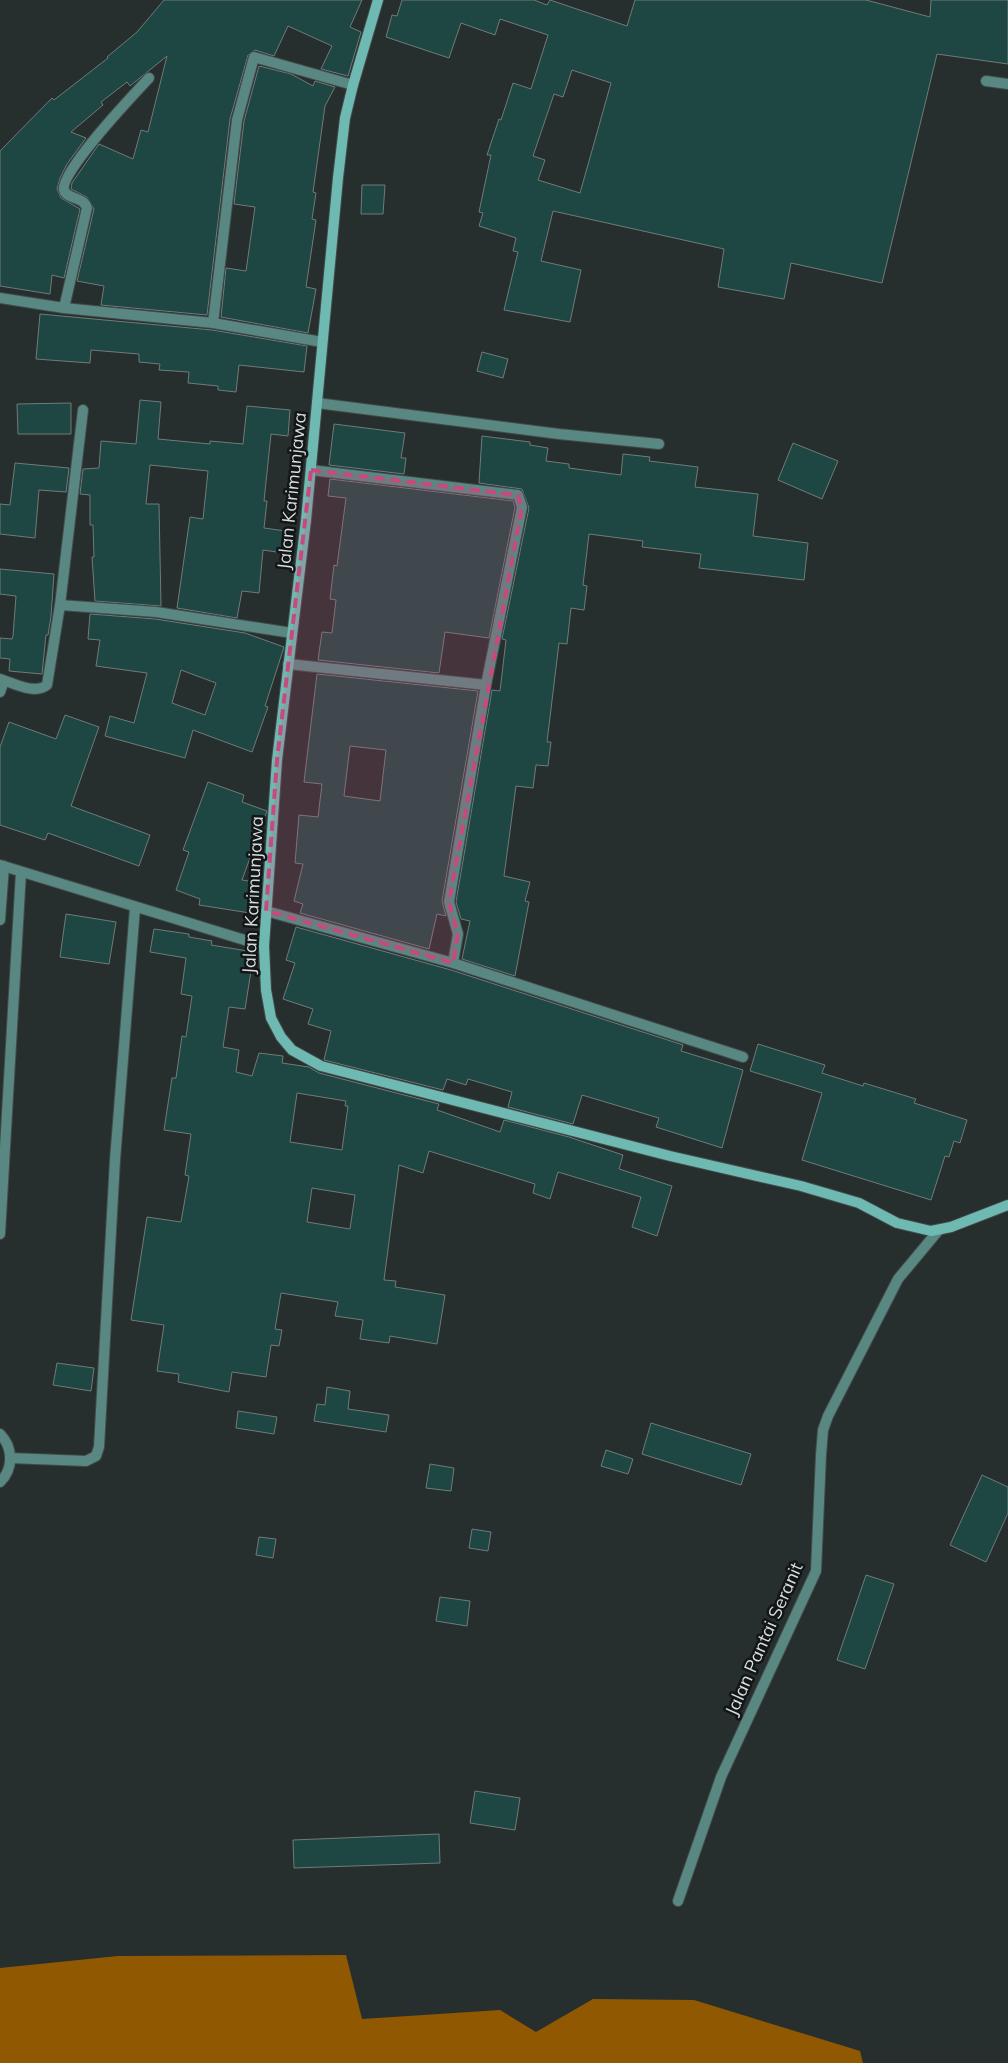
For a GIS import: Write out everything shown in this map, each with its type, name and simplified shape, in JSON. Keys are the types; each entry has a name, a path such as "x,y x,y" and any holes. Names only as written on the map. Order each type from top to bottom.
{"street":[{"name":"Jalan Karimunjawa","path":"378,0 353,85 346,118 338,178 311,470 277,760 264,946 266,990 271,1018 280,1037 292,1050 321,1066 670,1156 801,1186 859,1203 897,1223 935,1231"},
{"path":"212,323 237,120 254,57 353,85"},
{"path":"64,308 86,208 82,201 66,194 64,179 94,139 149,78"},
{"path":"986,80 1008,84"},
{"path":"0,298 64,308 212,323 322,342"},
{"path":"317,403 559,434 659,444"},
{"path":"0,692 2,680 34,689 42,689 47,685 60,605 83,410"},
{"path":"311,470 518,495 522,507 486,685 449,902 458,934 453,963"},
{"path":"60,605 156,612 292,633"},
{"path":"288,664 486,685"},
{"path":"0,920 2,865 136,908 264,946"},
{"path":"0,1234 21,872"},
{"path":"10,1458 86,1461 96,1456 99,1448 115,1160 136,908"},
{"path":"266,911 453,963 743,1057"},
{"path":"935,1231 1008,1205"},
{"name":"Jalan Pantai Seranit","path":"678,1901 721,1777 816,1571 821,1455 823,1430 828,1416 898,1279 935,1231"},
{"path":"0,1434 9,1448 10,1458 9,1469 0,1482"}],"highlighted area":[{"path":"311,470 518,495 522,507 449,902 458,934 453,963 266,911 277,760"}],"shaded area":[{"path":"346,1955 362,2019 500,2010 536,2032 593,1999 694,2000 860,2051 863,2063 0,2063 0,1968 118,1956"}],"building":[{"path":"164,0 362,0 350,27 361,32 348,76 321,69 332,46 288,26 274,56 255,50 248,55 230,119 207,315 101,305 104,286 77,281 94,209 87,197 71,189 72,183 99,144 133,159 141,130 148,132 167,56 130,86 127,82 101,102 103,105 71,132 86,138 67,164 57,189 61,198 80,209 64,278 52,275 50,294 0,286 0,151 52,98 54,100 108,58 137,32"},
{"path":"402,0 534,0 547,5 550,0 627,26 635,0 866,0 930,17 931,0 1008,0 1008,64 937,54 882,283 791,263 784,299 718,287 724,249 553,211 541,261 581,270 570,322 504,310 518,252 513,251 516,238 479,226 483,213 479,212 491,155 487,155 499,119 501,120 513,83 531,89 548,35 500,19 495,35 461,23 449,58 386,37 392,15 397,16","holes":["572,70 611,83 580,193 538,180 545,160 533,156 554,94 563,97"]},
{"path":"259,66 291,74 313,86 315,81 335,87 325,106 313,192 316,193 312,219 316,220 306,287 316,289 308,333 221,317 226,268 246,271 255,207 234,204 244,121"},
{"path":"362,185 385,185 383,214 361,214"},
{"path":"40,314 212,330 307,346 304,372 239,365 236,392 218,390 218,386 188,383 189,372 159,370 160,364 139,362 139,354 91,350 90,363 36,359"},
{"path":"482,352 508,359 503,378 477,371"},
{"path":"140,400 161,402 158,439 210,444 210,441 243,444 247,406 290,410 288,436 271,434 264,501 267,501 264,528 293,532 290,554 263,550 259,593 242,591 237,618 177,608 190,517 203,519 208,471 150,465 146,504 159,504 161,606 95,601 92,557 94,557 93,525 90,525 90,495 80,494 83,469 99,468 101,441 136,444"},
{"path":"71,403 71,434 18,434 17,404"},
{"path":"334,424 405,433 401,458 406,458 404,474 329,465"},
{"path":"482,436 530,442 530,445 548,448 546,461 569,464 569,468 621,475 623,454 650,457 649,461 698,467 695,487 758,494 753,536 808,543 804,580 699,568 701,554 642,547 643,541 589,534 583,585 587,586 584,610 571,608 567,644 559,643 547,742 551,742 548,766 536,765 533,788 516,786 504,876 530,882 525,901 529,902 515,976 462,959 470,921 461,919 456,902 492,690 500,691 506,640 502,639 529,508 522,489 479,483"},
{"path":"793,443 838,461 822,499 778,480"},
{"path":"15,463 69,468 66,492 39,490 35,538 0,534 0,504 10,505"},
{"path":"330,479 513,501 515,507 489,638 445,632 439,673 318,660 322,632 332,633 336,600 330,599 334,565 337,566 346,498 328,496"},
{"path":"0,569 54,574 51,616 48,635 46,635 42,674 9,671 10,659 0,658 0,638 12,639 13,636 16,596 0,594"},
{"path":"90,614 155,619 245,633 284,647 265,706 268,707 252,752 193,730 185,758 105,736 110,716 134,723 147,673 96,666 100,640 88,639","holes":["181,670 216,683 205,715 172,703"]},
{"path":"317,674 478,691 442,901 446,916 437,914 429,949 300,913 303,904 294,901 303,864 295,863 299,815 318,817 322,784 304,782","holes":["350,746 386,750 380,801 344,796"]},
{"path":"65,715 99,727 71,806 150,835 139,866 48,833 45,840 0,825 0,747 9,722 56,739"},
{"path":"208,782 244,795 242,802 267,811 242,880 255,882 250,913 199,905 200,899 176,890 189,852 183,850"},
{"path":"66,914 116,922 109,964 60,957"},
{"path":"296,927 451,970 683,1045 681,1051 743,1070 722,1148 656,1127 659,1118 582,1095 573,1124 508,1107 512,1092 468,1079 466,1085 447,1079 443,1090 324,1060 331,1031 308,1024 313,1009 283,999 295,963 286,960"},
{"path":"154,929 189,934 189,937 212,941 211,945 254,952 245,1009 229,1007 223,1047 239,1050 236,1072 252,1076 259,1053 283,1056 282,1063 309,1067 319,1073 439,1104 437,1110 500,1132 504,1120 569,1137 623,1155 619,1169 672,1186 657,1236 632,1227 641,1197 558,1172 550,1199 533,1193 535,1184 429,1151 423,1173 399,1165 384,1280 396,1281 395,1287 445,1295 437,1344 390,1336 389,1343 360,1339 363,1320 335,1316 338,1302 281,1293 275,1329 282,1330 279,1346 271,1345 266,1377 232,1372 229,1392 178,1382 179,1374 157,1371 164,1325 131,1320 147,1217 181,1222 189,1176 185,1175 191,1134 164,1130 172,1078 176,1078 182,1036 186,1037 192,996 181,994 186,958 150,952","holes":["297,1093 346,1101 345,1106 348,1106 342,1150 290,1142","312,1188 355,1195 350,1229 307,1222"]},
{"path":"758,1044 825,1065 822,1073 863,1086 864,1083 916,1099 914,1103 967,1120 960,1143 954,1141 949,1157 945,1156 931,1200 802,1160 822,1093 750,1071"},
{"path":"57,1363 94,1368 91,1391 53,1385"},
{"path":"327,1387 350,1391 348,1409 389,1415 386,1432 314,1421 317,1404 325,1405"},
{"path":"238,1411 277,1417 274,1434 236,1428"},
{"path":"651,1423 751,1454 741,1485 642,1454"},
{"path":"606,1450 633,1459 628,1474 601,1466"},
{"path":"430,1464 454,1468 451,1491 426,1488"},
{"path":"982,1475 1008,1487 1008,1513 986,1562 950,1545"},
{"path":"472,1529 491,1532 488,1551 469,1548"},
{"path":"259,1537 276,1539 273,1558 256,1555"},
{"path":"866,1575 894,1584 865,1669 837,1660"},
{"path":"440,1597 470,1601 467,1626 436,1621"},
{"path":"475,1791 520,1798 515,1830 470,1823"},
{"path":"439,1834 440,1863 294,1868 293,1840"}]}
